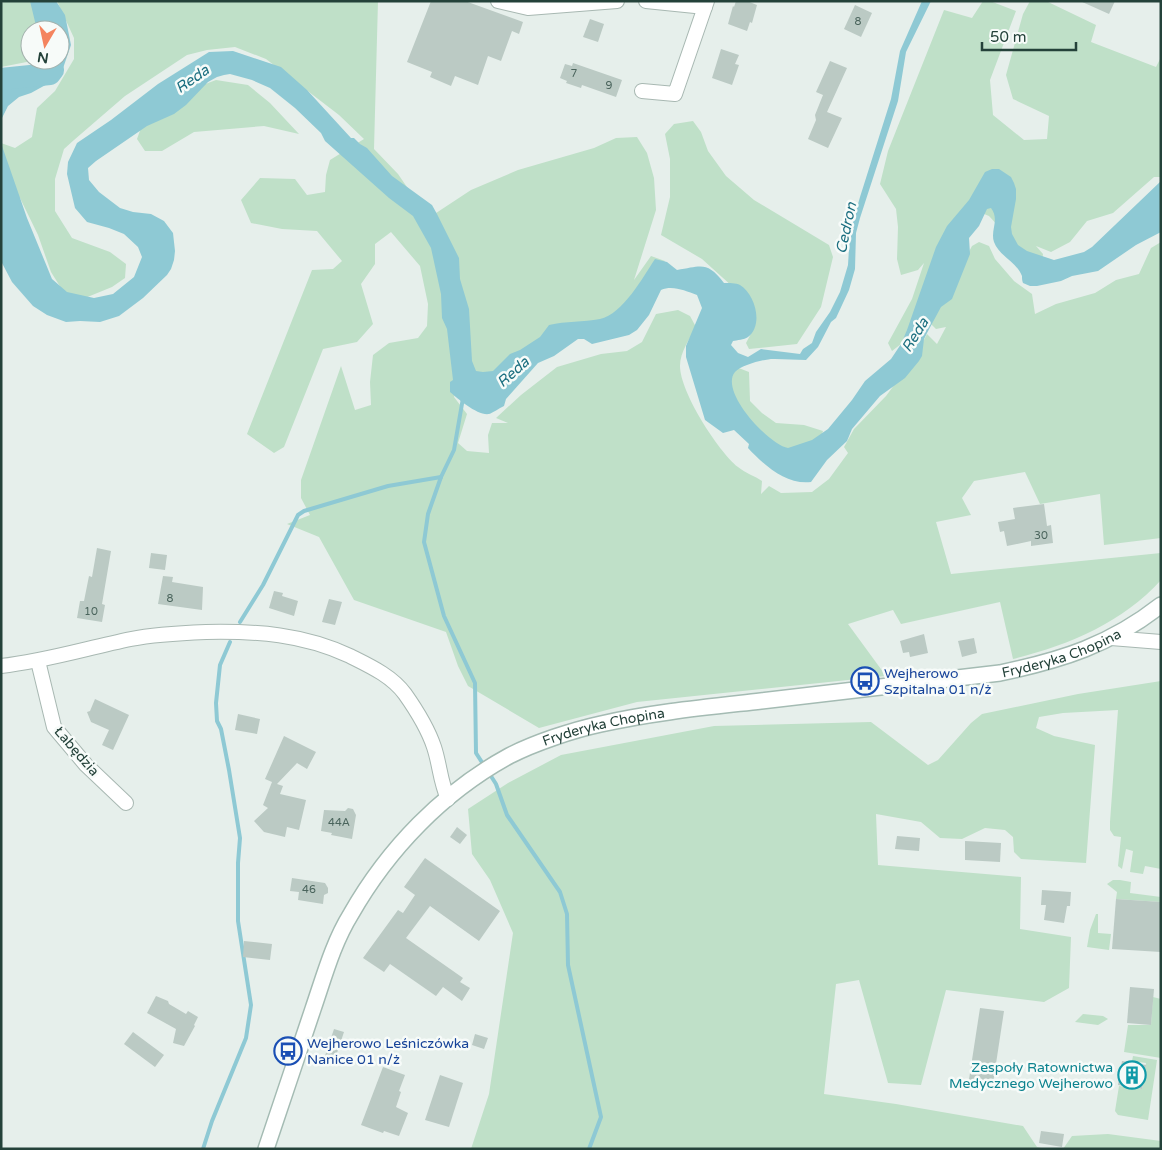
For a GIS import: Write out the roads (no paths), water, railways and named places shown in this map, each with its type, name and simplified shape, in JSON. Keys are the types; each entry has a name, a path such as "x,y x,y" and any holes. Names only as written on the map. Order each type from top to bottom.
{"street":[{"path":"498,1 528,8 617,1"},
{"path":"642,91 675,94 706,4 646,1"},
{"name":"Fryderyka Chopina","path":"266,1149 329,960 350,915 372,880 397,848 422,822 448,798 509,756 541,742 600,724 672,712 1000,673 1047,663 1086,650 1111,638 1160,608"},
{"path":"1,666 38,661 132,639 177,633 246,631 281,634 331,647 378,670 404,692 426,727 435,748 441,783 448,798"},
{"path":"1111,638 1161,642"},
{"name":"Łabędzia","path":"38,661 54,728 86,765 126,802"}],"water":[{"path":"30,1 56,1 66,20 35,20"},
{"path":"922,1 931,1 906,52 898,101 856,233 855,269 849,290 836,318 831,322 818,347 806,360 775,359 754,362 735,372 732,381 739,403 758,427 779,444 788,448 812,440 828,429 865,381 891,359 901,344 907,330 936,247 947,226 969,200 985,172 999,169 1011,177 1016,189 1011,227 1012,234 1018,245 1027,251 1054,260 1084,252 1092,247 1161,181 1161,232 1136,245 1098,271 1072,276 1061,281 1030,286 1023,283 1020,271 996,247 993,238 994,212 991,208 987,209 979,226 969,238 970,254 952,299 941,307 927,333 924,339 922,356 919,361 905,378 880,396 852,429 847,441 827,460 811,482 802,482 784,477 768,467 754,454 748,448 749,444 734,430 723,433 705,420 686,357 686,346 702,308 697,295 679,289 661,290 649,315 637,330 629,335 592,344 584,339 578,339 554,356 538,363 506,399 504,406 492,413 484,414 468,406 450,392 450,382 453,380 447,329 442,318 441,294 431,248 413,216 389,198 325,141 321,133 295,108 270,88 252,80 230,74 217,77 208,82 186,105 174,114 147,126 88,168 89,180 99,192 120,208 151,214 164,221 173,233 175,251 171,269 143,298 119,316 100,322 66,322 47,315 33,306 12,282 2,263 1,143 27,218 52,279 67,292 94,298 113,294 134,277 142,257 138,247 124,234 87,222 75,208 67,174 68,162 77,143 158,84 209,52 233,51 281,67 307,90 351,138 354,138 367,148 392,176 432,205 459,258 460,279 469,309 472,361 476,371 493,371 510,354 540,337 549,325 600,319 608,316 617,310 632,294 655,259 667,262 677,270 698,267 708,268 724,283 738,284 745,289 750,295 756,310 756,325 748,337 733,341 731,345 738,353 748,357 761,349 800,354 803,349 812,343 816,332 830,312 840,292 848,265 850,232 891,99 900,51"},
{"path":"29,70 62,70 60,77 31,93 19,97 8,106 1,120 1,85 24,79"}],"waterway":[{"name":"Reda","path":"1,79 50,74 53,70"},
{"path":"463,398 454,450 441,477 428,514 424,542 444,616 475,683 476,753 485,767"},
{"path":"240,622 263,585 298,515 304,511 388,486 441,477"},
{"path":"203,1149 212,1121 246,1038 251,1005 238,921 240,838 221,729 217,721 216,703 220,665 230,642"},
{"path":"489,773 496,784 507,815 560,892 567,914 568,965 601,1117 589,1149"}],"place":[{"name":"Wejherowo Szpitalna 01 n/ż","path":"865,681"},
{"name":"Wejherowo Leśniczówka Nanice 01 n/ż","path":"288,1051"},
{"name":"Zespoły Ratownictwa Medycznego Wejherowo","path":"1132,1075"}],"water label":[{"name":"Cedron","path":"846,228"}]}
